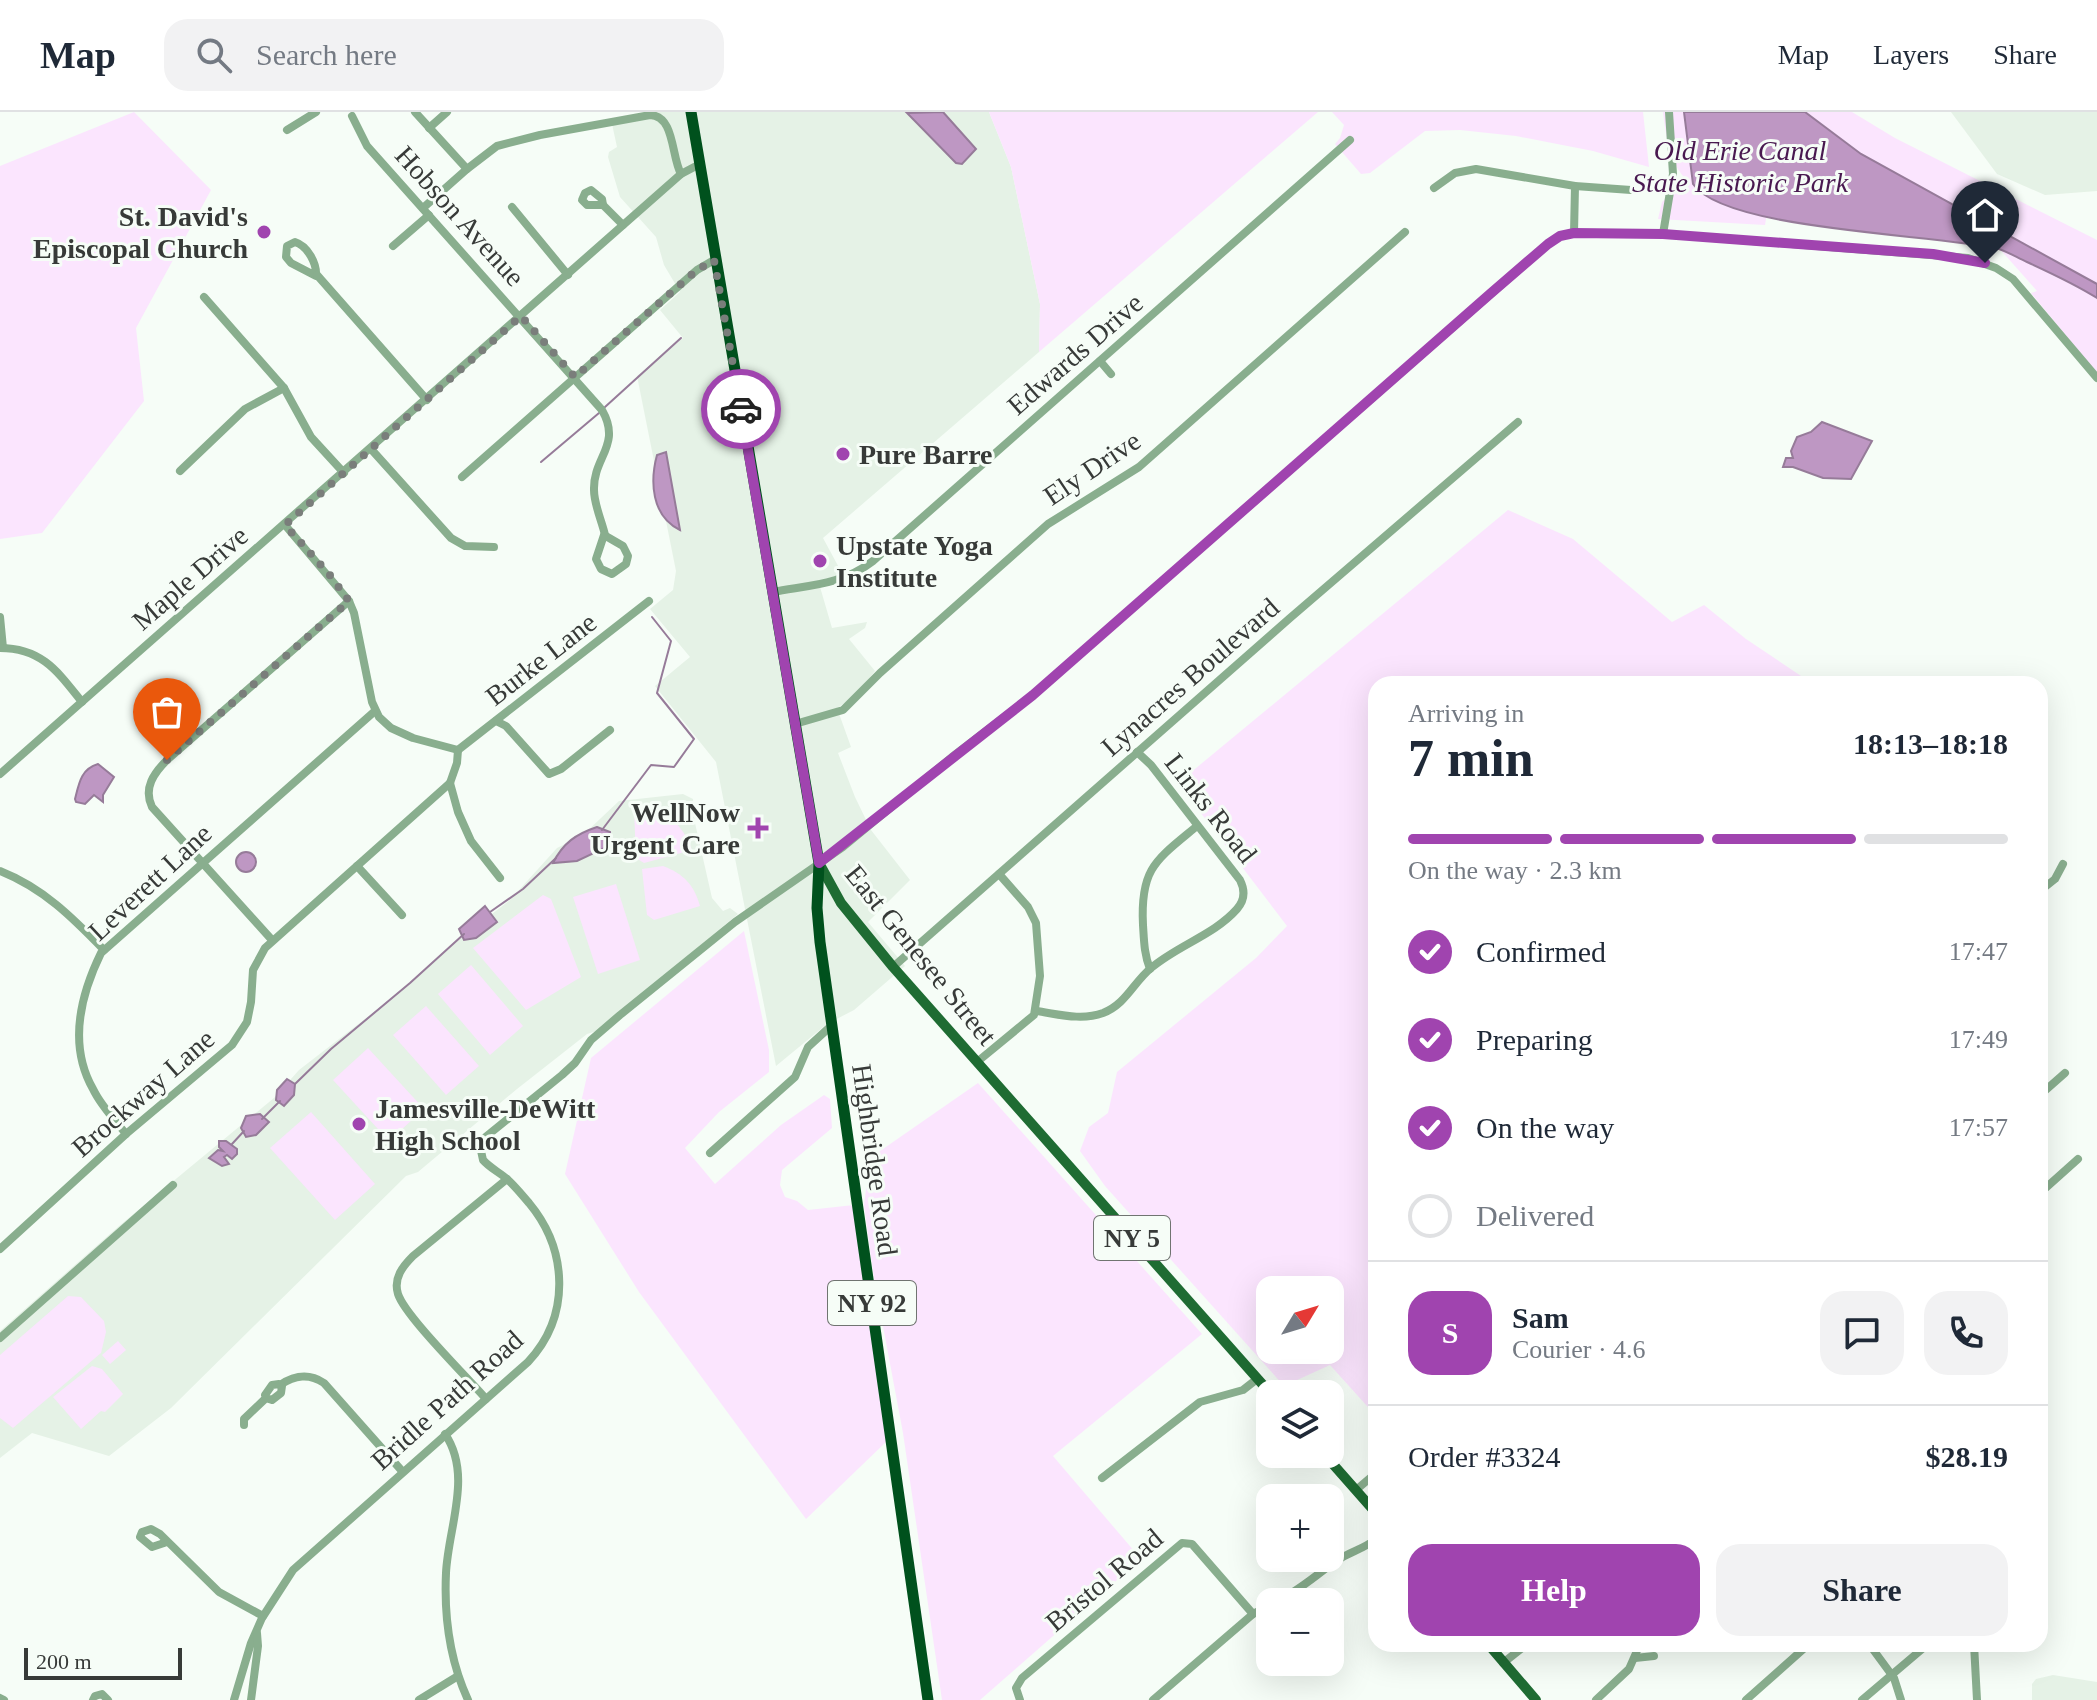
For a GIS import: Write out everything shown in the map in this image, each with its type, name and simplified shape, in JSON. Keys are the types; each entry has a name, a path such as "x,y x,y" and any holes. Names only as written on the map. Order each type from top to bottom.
{"highway":[{"name":"East Genesee Street","path":"692,114 714,260 819,863"},
{"name":"Highbridge Road","path":"819,863 817,908 820,942 928,1700"}],"main road":[{"name":"East Genesee Street","path":"819,863 841,903 893,967 1257,1379"},
{"path":"1336,1468 1368,1504"},
{"path":"1494,1652 1536,1700"}],"street":[{"path":"287,130 316,112"},
{"path":"415,112 467,169"},
{"path":"429,128 447,112"},
{"path":"1663,234 1673,174 1669,112"},
{"path":"393,246 467,169 492,148 508,142 656,115 666,122 674,161 681,174"},
{"name":"Hobson Avenue","path":"352,116 367,146 602,410 611,430 594,486 605,535"},
{"name":"Edwards Drive","path":"773,592 840,580 861,571 1350,140"},
{"name":"Maple Drive","path":"0,774 681,174 698,165"},
{"path":"1434,188 1455,173 1476,169 1575,186 1631,190"},
{"path":"1574,233 1575,186"},
{"path":"603,205 623,225"},
{"path":"512,207 568,275"},
{"name":"Ely Drive","path":"795,724 843,710 880,673 1048,524 1139,467 1405,232"},
{"path":"819,863 1033,695 1560,236 1574,233 1663,234 1945,255 1985,263 2000,270 2025,293 2097,378"},
{"path":"317,275 291,263 286,257 287,246 301,243 311,257 317,275 427,400"},
{"path":"462,477 697,270 714,260"},
{"path":"204,297 284,388 311,437 344,473"},
{"path":"1100,361 1111,374"},
{"path":"180,471 245,409 284,388"},
{"name":"Lynacres Boulevard","path":"893,967 1518,422"},
{"path":"371,449 451,538 465,546 494,547"},
{"path":"285,525 349,601 375,711 391,728 413,738 458,750 450,783 471,841 500,878"},
{"path":"605,535 623,546 628,556 626,564 612,574 601,569 596,559 605,535"},
{"path":"272,940 152,807 148,793 150,783 167,760 349,601"},
{"name":"Burke Lane","path":"458,750 649,601"},
{"path":"0,617 2,648 15,648 37,655 56,671 82,702"},
{"name":"Leverett Lane","path":"126,1134 93,1089 79,1042 80,1011 85,991 104,950 375,711"},
{"path":"496,721 506,726 549,774 561,769 610,730"},
{"name":"Links Road","path":"1137,752 1151,765 1240,880 1244,894 1237,909 1224,921 1150,969"},
{"name":"Brockway Lane","path":"0,1249 240,1035 251,1007 253,970 258,957 272,940 450,783"},
{"path":"1036,1011 1084,1017 1106,1012 1128,997 1150,969 1145,951 1144,885 1159,859 1197,826"},
{"name":"Bridle Path Road","path":"234,1700 251,1643 263,1616 300,1563 540,1349 552,1325 558,1294 554,1242 537,1213 507,1179 483,1160 480,1152 483,1139 562,1075 591,1040 620,1015 735,922 819,863"},
{"path":"2048,885 2063,864"},
{"path":"357,866 402,915"},
{"path":"0,871 48,896 104,950"},
{"path":"977,1062 1036,1011 1040,958 1036,923 1028,907 999,874"},
{"path":"710,1153 795,1077 799,1061 808,1047 831,1026"},
{"path":"2048,1088 2065,1073"},
{"path":"2048,1186 2078,1159"},
{"path":"486,1399 410,1313 398,1296 397,1287 400,1271 413,1256 507,1179"},
{"path":"0,1338 173,1185"},
{"path":"244,1425 244,1419 266,1398 272,1400 277,1397 283,1390 280,1385 295,1377 309,1376 324,1383 402,1471"},
{"path":"1102,1478 1200,1402 1227,1397 1257,1379"},
{"path":"445,1434 453,1448 458,1470 446,1576 450,1638 458,1676 468,1700"},
{"path":"1356,1490 1368,1480"},
{"path":"167,1542 219,1592 263,1616"},
{"name":"Bristol Road","path":"1020,1700 1016,1688 1022,1678 1182,1543 1192,1544 1253,1614"},
{"path":"1303,1588 1344,1556 1368,1546"},
{"path":"1153,1700 1256,1612"},
{"name":"Bridle Path Road","path":"251,1700 257,1633"},
{"path":"1503,1663 1517,1652"},
{"path":"1596,1700 1629,1669 1637,1652"},
{"path":"1746,1700 1800,1652"},
{"path":"1875,1652 1891,1675 1901,1700"},
{"path":"1862,1700 1918,1652"},
{"path":"1974,1652 1977,1700"},
{"path":"1635,1658 1654,1656"},
{"path":"419,1700 458,1676"},
{"path":"93,1700 102,1694 108,1700"}],"shaded area":[{"path":"652,112 989,112 1011,167 1040,304 1039,352 823,538 843,575 818,580 832,628 867,622 865,628 849,639 875,671 855,696 837,708 851,747 838,753 871,830 910,880 868,922 905,966 854,1010 827,1024 776,1066 716,762 655,686 690,657 650,609 673,590 676,571 637,376 683,338 660,310 680,292 664,265 656,237 620,197 608,157 609,152 617,147 612,124"},
{"path":"943,112 976,149 962,164 956,163 907,113"},
{"path":"1684,112 1805,112 1861,154 2097,284 2097,298 1999,249 1788,221 1746,212 1713,200 1693,184"},
{"path":"1951,112 2097,112 2097,191 2045,195 1997,174"},
{"path":"1822,422 1872,441 1851,479 1823,478 1793,467 1783,467 1786,458 1793,458 1791,451 1797,437 1811,432"},
{"path":"666,452 680,530 663,516 655,497 657,455"},
{"path":"98,764 114,777 103,795 103,802 94,795 85,804 76,802 82,777 88,769"},
{"name":"Jamesville-DeWitt High School","path":"683,794 693,799 695,823 712,898 723,911 730,908 738,914 597,1031 587,1034 517,1089 418,1172 406,1176 171,1408 109,1456 32,1433 0,1458 0,1331 119,1226 274,1098 299,1070 510,900 557,848 583,835 619,801"},
{"path":"597,827 610,832 611,845 577,861 553,863 571,840"},
{"path":"246,852 253,855 256,862 253,869 246,872 239,869 236,862 239,855"},
{"path":"485,906 497,922 476,938 464,940 459,929"},
{"path":"287,1079 295,1084 294,1095 284,1106 276,1100 277,1090"},
{"path":"260,1114 269,1122 256,1135 246,1137 241,1128 246,1116"},
{"path":"219,1141 226,1141 237,1149 232,1159 227,1155 224,1157 229,1164 222,1166 209,1158 218,1150 223,1151"},
{"path":"2053,1675 2097,1682 2097,1700 2032,1700 2032,1684 2036,1679"}],"green space":[{"path":"134,112 211,190 136,328 144,401 42,533 0,539 0,166"},
{"path":"989,112 1318,112 1039,352 1040,304 1011,167"},
{"path":"1332,112 1643,112 1649,167 1593,151 1516,136 1460,130 1425,131 1370,173 1361,174 1335,144 1344,125"},
{"name":"Old Erie Canal State Historic Park","path":"1663,112 1852,112 1895,138 2097,240 2097,373 2031,293 2037,291 1990,238 1767,213 1765,225 1658,219 1662,202 1687,180 1672,157"},
{"path":"1508,510 1573,539 1672,622 1704,605 1746,639 1801,676 1368,676 1368,1407 1330,1365 1297,1380 1279,1380 1264,1364 1344,1364 1344,1276 1256,1276 1256,1355 1105,1186 1080,1151 1089,1127 1108,1113 1117,1072 1256,958 1287,926 1178,783"},
{"path":"634,809 654,810 670,818 683,832 692,850 644,863 636,858"},
{"path":"663,866 687,881 700,906 654,920 647,915 642,869"},
{"path":"616,884 640,960 598,974 573,897"},
{"path":"543,895 551,899 581,977 526,1010 473,948"},
{"path":"744,931 769,1050 769,1072 719,1112 685,1148 715,1184 781,1125 824,1095 830,1099 832,1128 782,1170 780,1185 785,1197 797,1201 808,1210 854,1205 887,1441 806,1519 639,1292 565,1174 591,1058"},
{"path":"471,965 523,1026 490,1055 438,994"},
{"path":"426,1006 479,1066 446,1095 393,1035"},
{"path":"368,1048 424,1109 389,1141 333,1080"},
{"path":"978,1083 1202,1334 1053,1456 1141,1559 980,1700 942,1700 903,1433 874,1278 864,1205 870,1158"},
{"path":"311,1112 375,1184 335,1220 270,1148"},
{"path":"68,1296 81,1297 104,1321 106,1332 101,1353 13,1428 0,1418 0,1355"},
{"path":"118,1341 126,1350 110,1364 102,1355"},
{"path":"92,1366 102,1369 123,1394 81,1429 53,1397"}],"waterway":[{"path":"605,407 681,338"},
{"path":"541,462 599,413"},
{"path":"602,830 651,765 674,767 694,739 657,693 671,641 652,617"},
{"path":"490,912 523,889 556,858"},
{"path":"295,1084 464,934"},
{"path":"262,1119 280,1101"},
{"path":"232,1144 244,1131"}],"way so far":[{"path":"167,760 349,601 285,525 521,316 575,377 697,270 714,260 741,409"}],"place":[{"name":"St. David's Episcopal Church","path":"264,232"},
{"name":"Pure Barre","path":"843,454"},
{"name":"Upstate Yoga Institute","path":"820,561"},
{"name":"WellNow Urgent Care","path":"758,828"},
{"name":"Jamesville-DeWitt High School","path":"359,1124"}],"route":[{"path":"741,409 819,863 1033,695 1560,236 1584,232 1663,234 1933,254 1985,263"}]}
